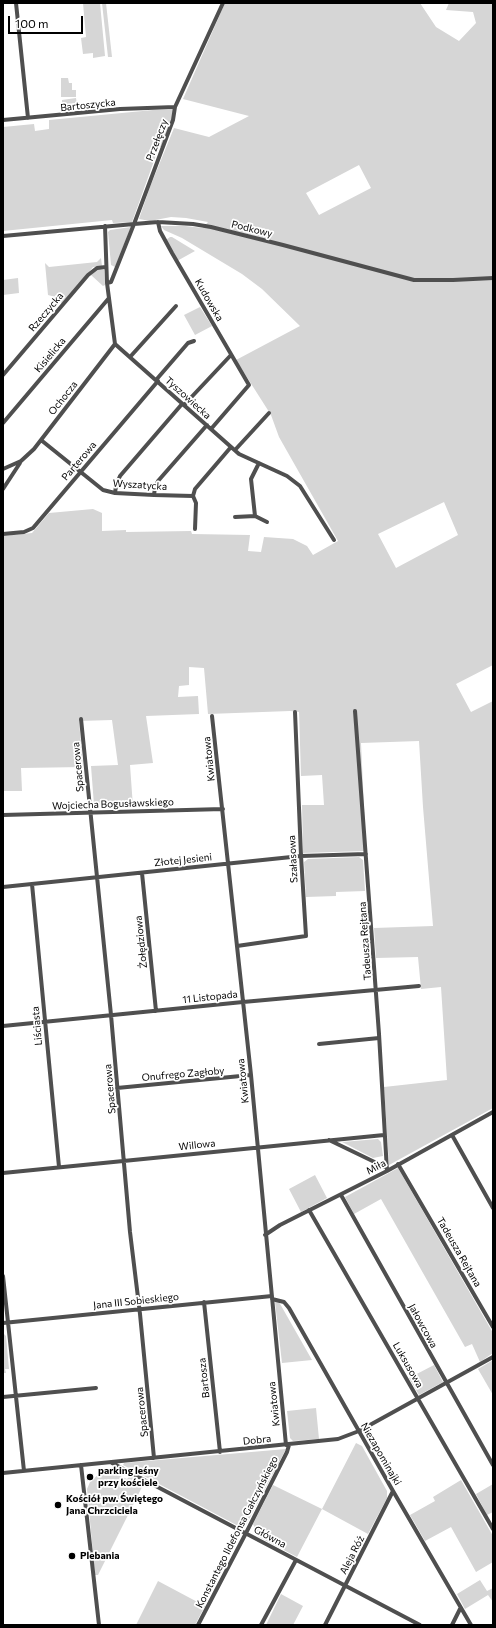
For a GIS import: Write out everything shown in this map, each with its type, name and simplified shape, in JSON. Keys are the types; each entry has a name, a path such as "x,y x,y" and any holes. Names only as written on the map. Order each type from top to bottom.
{"street":[{"path":"16,3 28,118"},
{"name":"Przełęczy","path":"107,283 111,282 134,224 173,120 175,108 223,3"},
{"name":"Bartoszycka","path":"3,120 120,109 175,108"},
{"name":"Podkowy","path":"3,236 158,222 193,224 211,227 414,280 493,278"},
{"name":"Kudowska","path":"158,222 160,231 172,253 249,385 211,429"},
{"path":"105,226 107,283 115,344"},
{"name":"Rzeczycka","path":"3,376 88,275 97,268 106,267"},
{"name":"Kisielicka","path":"3,423 109,298"},
{"path":"130,357 176,306"},
{"name":"Parterowa","path":"3,534 24,532 33,528 188,343 194,341"},
{"name":"Tyszowiecka","path":"115,344 231,447 245,457 287,476 300,486 334,540"},
{"name":"Ochocza","path":"3,489 21,462 41,440 115,344"},
{"path":"115,493 120,476 183,404 231,355"},
{"path":"235,450 269,413"},
{"path":"154,495 158,481 206,425"},
{"name":"Wyszatycka","path":"41,440 101,488 115,493 193,496"},
{"path":"195,529 196,503 193,496 195,489 231,447"},
{"name":"Ochocza","path":"3,469 21,462"},
{"path":"254,516 251,479 259,463"},
{"path":"235,517 254,516 267,522"},
{"name":"Tadeusza Rejtana","path":"355,711 380,1038 387,1170"},
{"name":"Szałasowa","path":"237,946 306,936 301,856 296,712"},
{"name":"Kwiatowa","path":"212,716 288,1445"},
{"name":"Spacerowa","path":"81,719 98,877 130,1232 154,1458"},
{"name":"Wojciecha Bogusławskiego","path":"3,815 222,809"},
{"name":"Złotej Jesieni","path":"3,887 301,856 366,854"},
{"name":"Żołędziowa","path":"142,873 156,1010"},
{"name":"Liściasta","path":"32,884 59,1167"},
{"name":"11 Listopada","path":"3,1026 156,1010 419,986"},
{"path":"319,1044 380,1038"},
{"name":"Onufrego Zagłoby","path":"117,1088 250,1075"},
{"name":"Miła","path":"265,1235 280,1225 341,1195 493,1112"},
{"path":"452,1134 493,1208"},
{"name":"Willowa","path":"3,1173 257,1146 384,1135"},
{"path":"328,1140 387,1170"},
{"name":"Tadeusza Rejtana","path":"398,1164 493,1326"},
{"name":"Jałowcowa","path":"341,1195 493,1465"},
{"name":"Luksusowa","path":"309,1210 493,1528"},
{"path":"3,1276 6,1322 24,1471"},
{"name":"Jana III Sobieskiego","path":"6,1322 139,1308 272,1297"},
{"name":"Niezapominajki","path":"272,1297 284,1302 289,1308 393,1492 454,1595 460,1609 471,1625"},
{"name":"Bartosza","path":"204,1302 220,1452"},
{"name":"Dobra","path":"3,1473 338,1439 358,1431 493,1356"},
{"path":"3,1397 96,1388"},
{"name":"Konstantego Ildefonsa Gałczyńskiego","path":"198,1625 287,1452 288,1445"},
{"name":"Główna","path":"112,1462 420,1625"},
{"path":"81,1465 98,1625"},
{"name":"Aleja Róż","path":"325,1625 393,1492"},
{"path":"261,1625 296,1560"},
{"path":"452,1625 460,1609"}],"shaded area":[{"path":"83,3 100,3 105,56 93,58 93,53 83,54 81,38 86,37"},
{"path":"102,3 106,3 112,57 108,57"},
{"path":"225,3 420,3 436,27 459,41 476,23 473,12 446,10 449,3 493,3 493,665 456,684 471,712 493,701 493,1108 389,1165 384,1087 447,1080 441,987 421,989 418,957 376,958 374,928 433,926 419,741 361,743 366,851 303,853 302,805 324,805 322,775 301,776 299,712 208,714 204,668 189,667 189,685 179,686 178,697 198,696 199,714 146,716 153,763 130,765 133,807 97,808 94,805 91,766 118,765 112,720 79,721 83,767 21,768 22,791 3,791 3,536 32,533 49,513 93,509 102,513 102,531 191,531 192,534 250,535 248,551 261,552 264,537 293,539 307,546 313,555 338,541 279,437 271,415 236,360 300,326 262,289 242,274 182,238 164,230 161,226 203,228 208,222 171,217 150,221 139,219 150,187 174,128 209,137 249,116 183,99","holes":["359,165 371,188 319,215 306,193","444,502 458,535 396,568 378,534"]},
{"path":"61,78 68,78 69,83 72,83 72,90 76,90 76,97 61,97"},
{"path":"76,98 77,105 62,107 62,100"},
{"path":"153,110 174,110 174,114 161,147 159,147 132,222 113,223 112,220 3,231 3,127 34,124 35,131 49,129 49,120"},
{"path":"131,227 115,267 111,265 108,232 110,230"},
{"path":"170,237 195,251 177,261 166,240"},
{"path":"101,258 102,266 93,267 62,304 59,298 48,295 45,263 49,267 97,262"},
{"path":"97,269 104,270 105,285 103,286 91,275"},
{"path":"18,278 19,293 3,295 3,280"},
{"path":"200,307 212,326 195,335 184,315"},
{"path":"359,857 363,860 365,891 336,892 336,896 306,897 304,862 308,859"},
{"path":"378,1139 381,1142 383,1156 373,1158 342,1142"},
{"path":"398,1168 493,1333 493,1353 480,1362 472,1344 465,1347 381,1199 354,1214 345,1197"},
{"path":"315,1175 327,1198 301,1212 289,1189"},
{"path":"275,1302 279,1302 312,1360 282,1363"},
{"path":"3,1333 6,1336 9,1369 5,1369 6,1373 3,1373"},
{"path":"493,1360 493,1395 478,1369"},
{"path":"434,1365 443,1382 419,1395 409,1378"},
{"path":"316,1408 319,1439 293,1441 290,1438 287,1411"},
{"path":"356,1443 362,1446 387,1491 387,1498 368,1534 322,1509"},
{"path":"286,1449 244,1529 123,1465 124,1463"},
{"path":"99,1474 115,1474 127,1479 130,1476 144,1483 98,1575 95,1575 87,1489 90,1482"},
{"path":"461,1480 493,1536 493,1562 476,1572 451,1527 425,1541 410,1515 435,1501 433,1497"},
{"path":"493,1484 493,1512 487,1515 476,1494"},
{"path":"273,1485 322,1509 297,1557 259,1537 253,1524"},
{"path":"480,1580 487,1591 493,1588 493,1602 488,1595 465,1609 457,1594"},
{"path":"158,1581 205,1606 195,1625 136,1625"},
{"path":"281,1594 303,1606 293,1625 266,1625"}],"place":[{"name":"parking leśny przy kościele","path":"90,1477"},
{"name":"Kościół pw. Świętego Jana Chrzciciela","path":"58,1505"},
{"name":"Plebania","path":"72,1556"}]}
